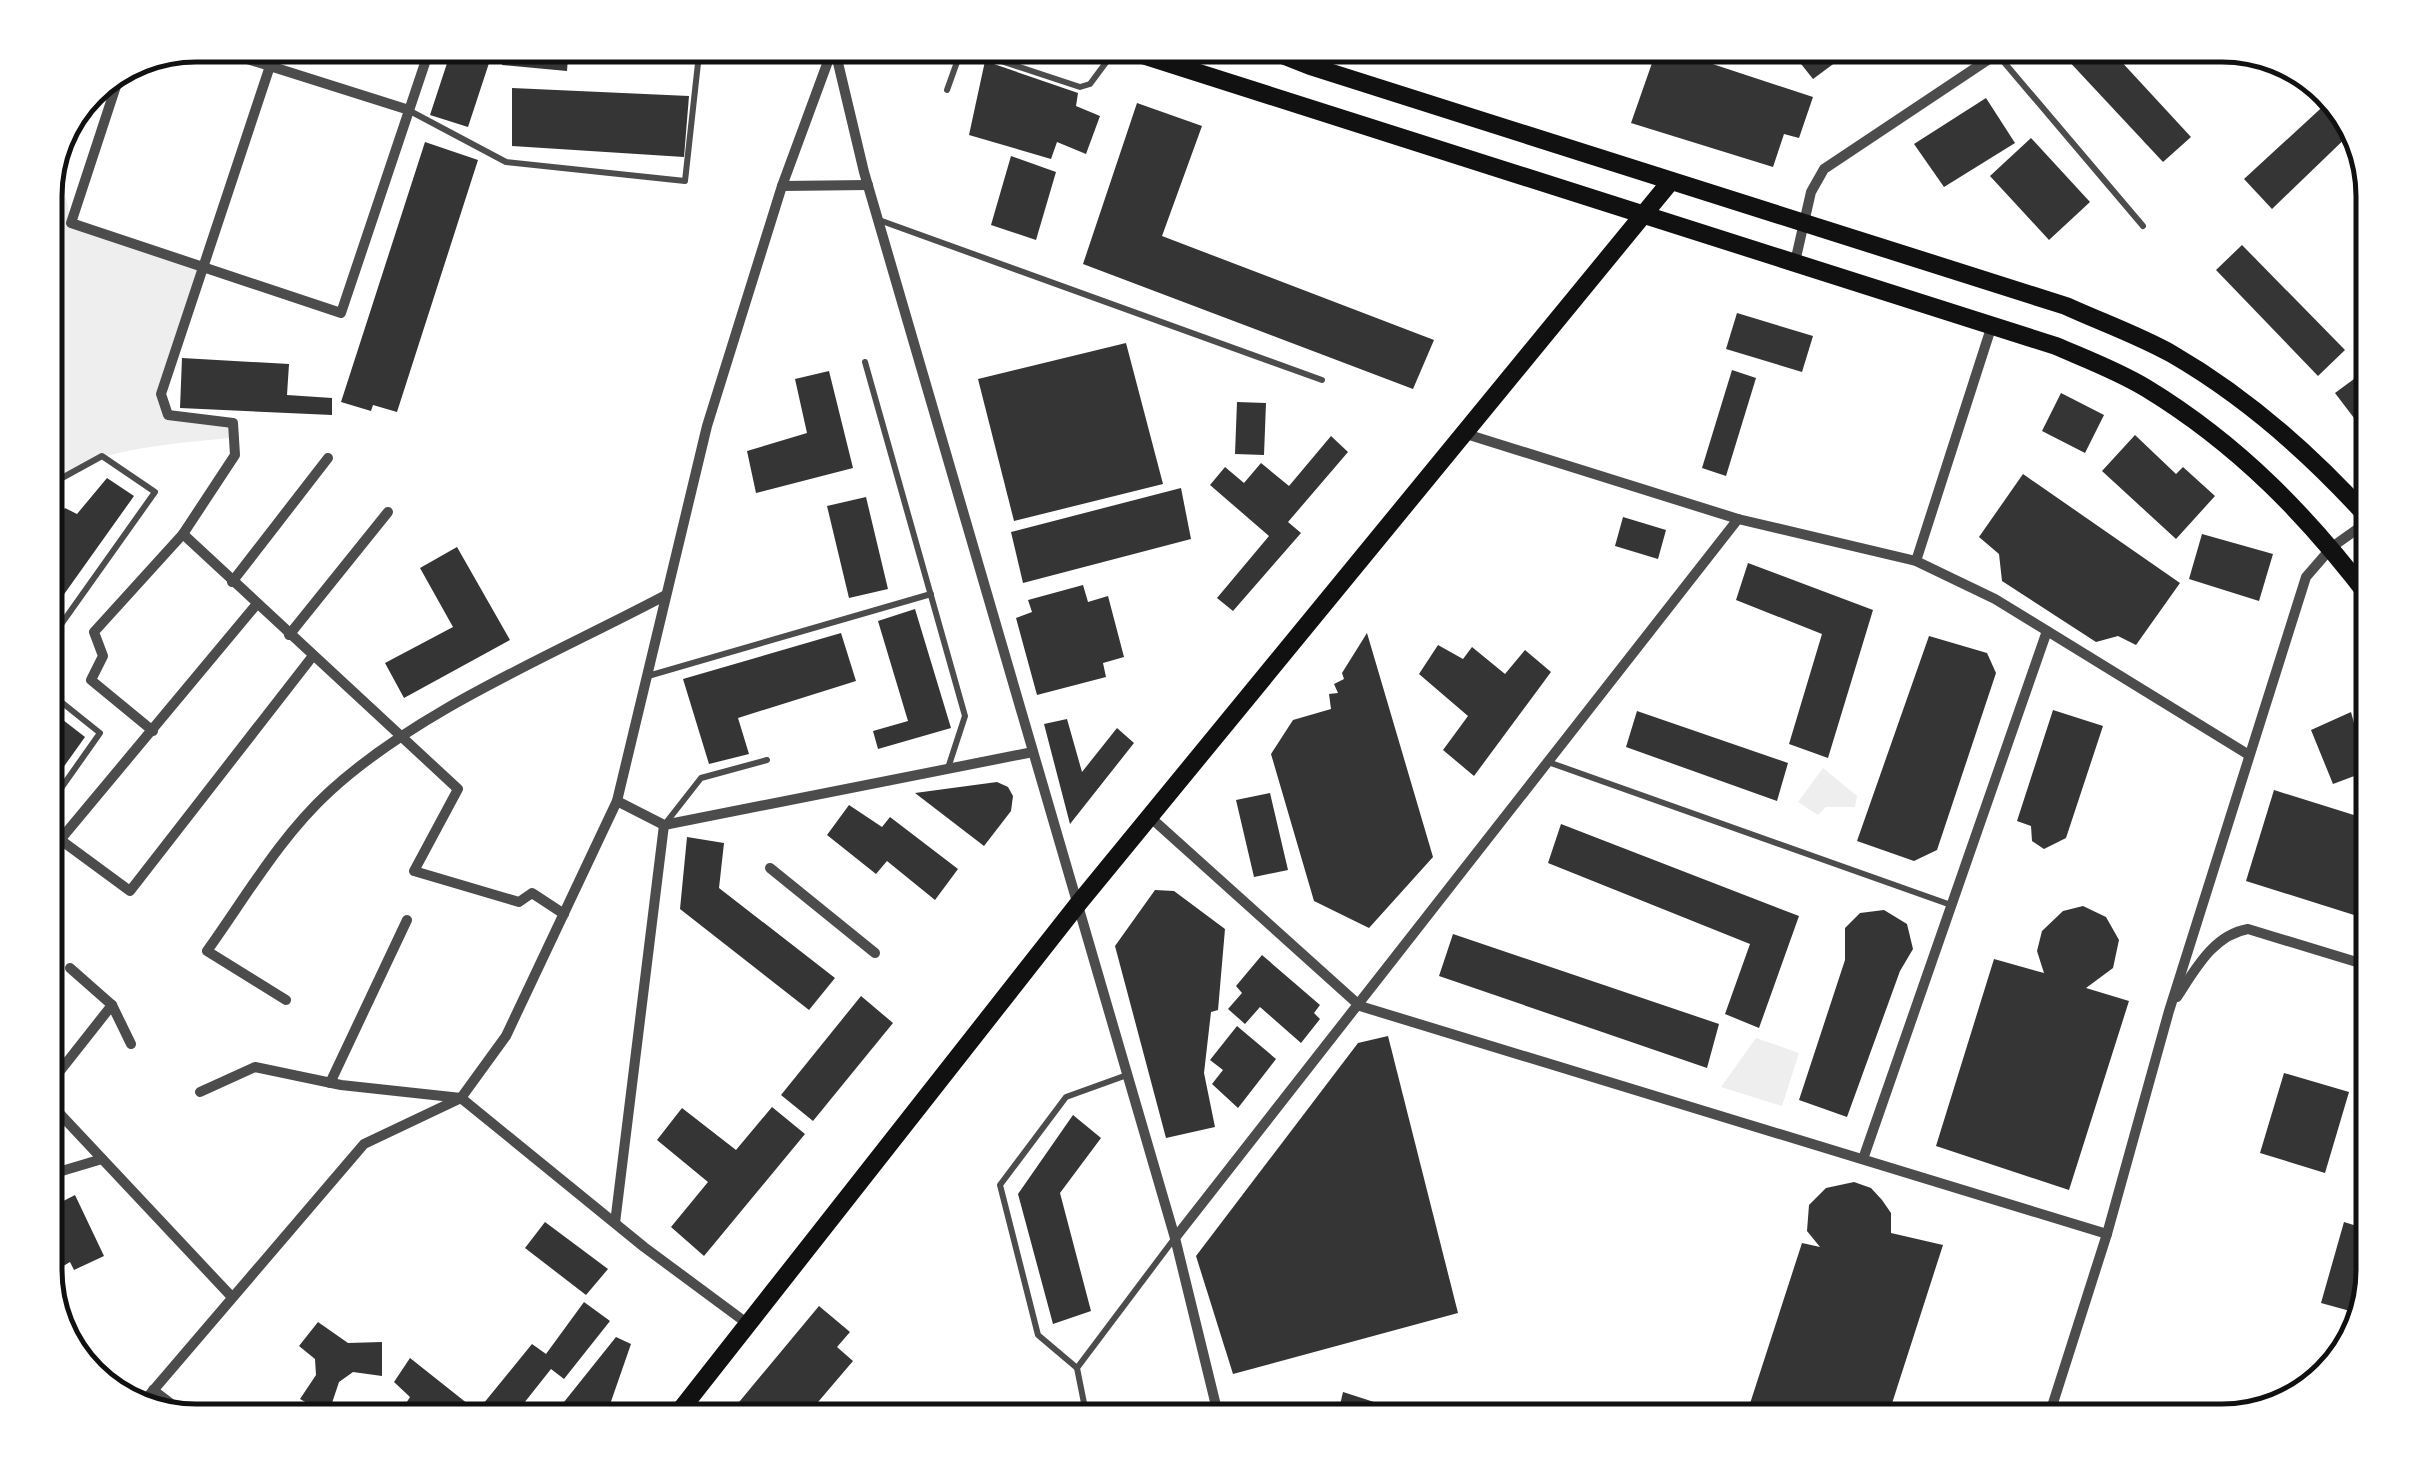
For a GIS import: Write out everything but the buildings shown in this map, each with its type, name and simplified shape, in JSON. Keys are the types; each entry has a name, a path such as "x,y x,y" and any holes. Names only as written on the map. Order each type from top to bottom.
{"main road":[{"path":"1165,63 2056,346 2143,386 2220,437 2276,486 2355,578"},
{"path":"1301,63 2066,306 2171,354 2291,438 2355,506"},
{"path":"685,1404 1078,904 1671,181"}],"street":[{"path":"260,63 409,110"},
{"path":"153,731 92,680 104,656 94,632 183,534 236,454 233,422 168,416 161,394 271,63"},
{"path":"115,91 70,223 341,313 425,63"},
{"path":"149,1395 230,1295 364,1144 461,1098 506,1036 616,801 706,426 782,186 827,63"},
{"path":"838,63 868,185 1174,1238 1216,1404"},
{"path":"1795,262 1811,192 1824,168 1984,63"},
{"path":"782,186 868,185"},
{"path":"1916,560 1992,325"},
{"path":"1463,433 1738,519 1916,560 1995,599 2249,755"},
{"path":"232,582 328,458"},
{"path":"289,635 388,512"},
{"path":"1174,1238 1360,1006 1738,519"},
{"path":"183,534 397,737 458,789 414,871 519,902 532,893 564,914"},
{"path":"2054,1404 2107,1234 2169,1011 2306,577 2332,547 2355,534"},
{"path":"286,1000 207,951 298,824 328,792 397,737 666,596"},
{"path":"63,840 256,605"},
{"path":"1863,1159 2048,631"},
{"path":"63,842 130,892 312,658"},
{"path":"616,801 664,826 1033,752"},
{"path":"1150,817 1360,1006 2107,1234"},
{"path":"615,1223 664,826"},
{"path":"770,868 875,953"},
{"path":"330,1082 407,920"},
{"path":"2169,1011 2202,959 2236,931 2248,929 2356,962"},
{"path":"70,968 112,1005 131,1044"},
{"path":"63,1067 112,1005"},
{"path":"200,1092 255,1066 330,1082 461,1098 748,1324"},
{"path":"63,1117 230,1295"},
{"path":"63,1171 102,1159"},
{"path":"154,1390 168,1401"}],"lane":[{"path":"409,110 506,162 684,181 698,63"},
{"path":"947,90 957,63"},
{"path":"1007,63 1080,87 1090,84 1104,63"},
{"path":"1310,66 1315,63"},
{"path":"2006,63 2143,226"},
{"path":"878,220 1322,380"},
{"path":"864,362 965,716 948,769"},
{"path":"63,477 102,456 155,492 63,621"},
{"path":"647,676 930,594"},
{"path":"63,703 100,733 63,785"},
{"path":"664,826 701,778 767,760"},
{"path":"1547,762 1952,905"},
{"path":"1082,1404 1077,1368 1038,1335 1000,1185 1066,1097 1127,1076"},
{"path":"1077,1368 1174,1238"}],"shaded area":[{"path":"63,185 71,223 204,268 161,394 168,415 233,423 236,437 133,450 80,465 63,475"},
{"path":"1823,768 1857,796 1855,807 1826,807 1818,815 1798,802"},
{"path":"1756,1038 1799,1053 1782,1106 1721,1087"}]}
